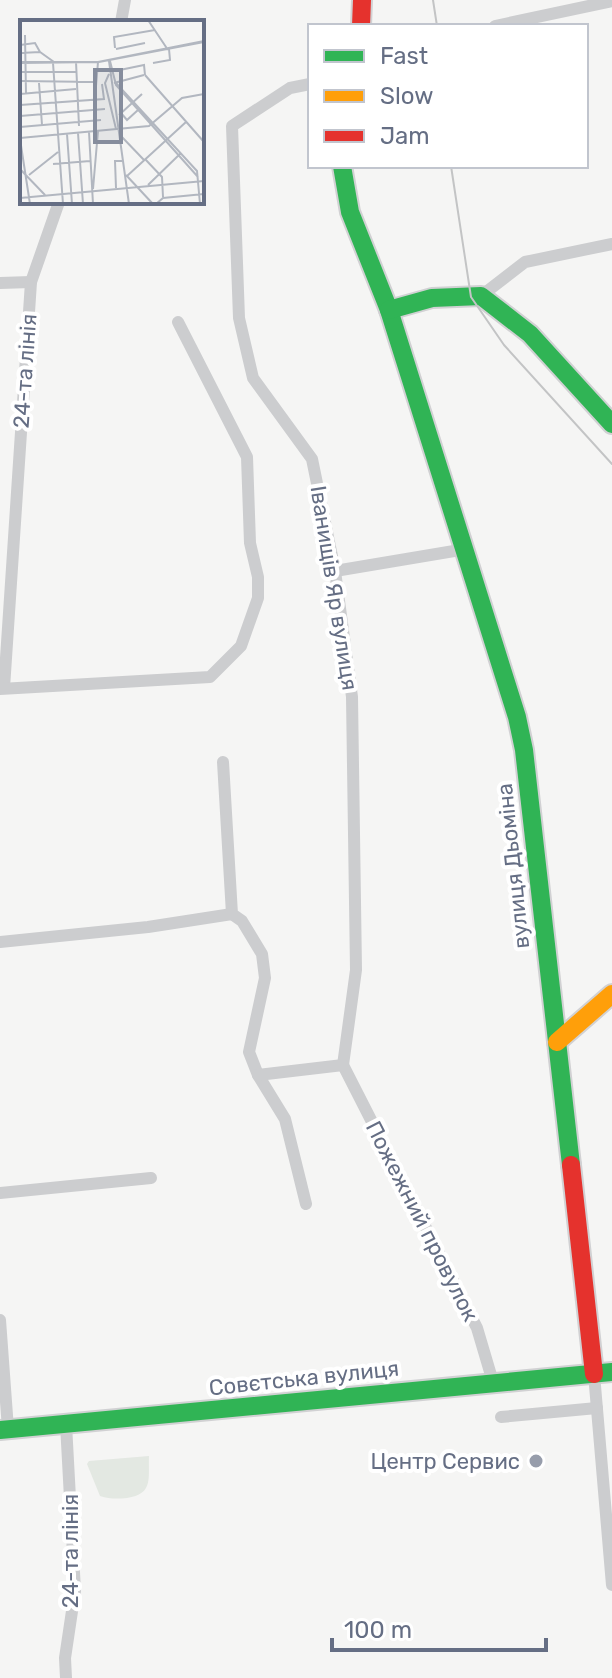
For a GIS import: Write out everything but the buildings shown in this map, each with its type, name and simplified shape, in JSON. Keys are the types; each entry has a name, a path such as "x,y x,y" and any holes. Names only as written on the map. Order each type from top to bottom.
{"street":[{"path":"121,20 125,0"},
{"path":"361,24 362,0"},
{"path":"504,24 612,1"},
{"name":"Іванищів Яр вулиця","path":"308,84 290,88 232,126 239,318 253,378 312,459 335,571 352,697 356,970 343,1065"},
{"name":"вулиця Дьоміна","path":"342,168 350,212 389,310 466,549 517,717 524,750 557,1042 603,1373 597,1408 612,1585"},
{"name":"24-та лінія","path":"2,688 31,282 58,204"},
{"path":"389,310 432,298 481,296 525,262 612,244"},
{"path":"0,283 31,282"},
{"path":"481,296 530,334 612,424"},
{"path":"2,688 210,677 241,646 258,598 258,577 250,543 247,457 178,322"},
{"path":"335,571 466,549"},
{"path":"223,762 232,914"},
{"path":"0,942 148,927 232,914 242,921 262,954 265,978 249,1052 258,1075 285,1119 306,1204"},
{"path":"557,1042 609,1004"},
{"path":"258,1075 343,1065"},
{"name":"Пожежний провулок","path":"343,1065 477,1328 493,1382"},
{"path":"0,1193 151,1178"},
{"path":"0,1320 4,1430"},
{"name":"Совєтська вулиця","path":"4,1430 603,1373"},
{"path":"501,1417 597,1408"},
{"name":"24-та лінія","path":"66,1424 75,1591 65,1658 66,1678"}],"shaded area":[{"path":"149,1456 148,1484 142,1493 123,1498 100,1496 87,1464 89,1461"}],"tram line":[{"path":"433,0 437,24"},
{"path":"451,168 471,297 504,345 612,464"}],"traffic: fast":[{"path":"342,168 350,212 389,310 517,717 524,750 571,1165"},
{"path":"389,310 432,298 481,296 530,334 612,424"},
{"path":"0,1430 612,1372"}],"traffic: slow":[{"path":"557,1042 612,994"}],"traffic: jam":[{"path":"361,24 362,0"},
{"path":"571,1165 594,1374"}],"place":[{"name":"Центр Сервис","path":"536,1461"}]}
